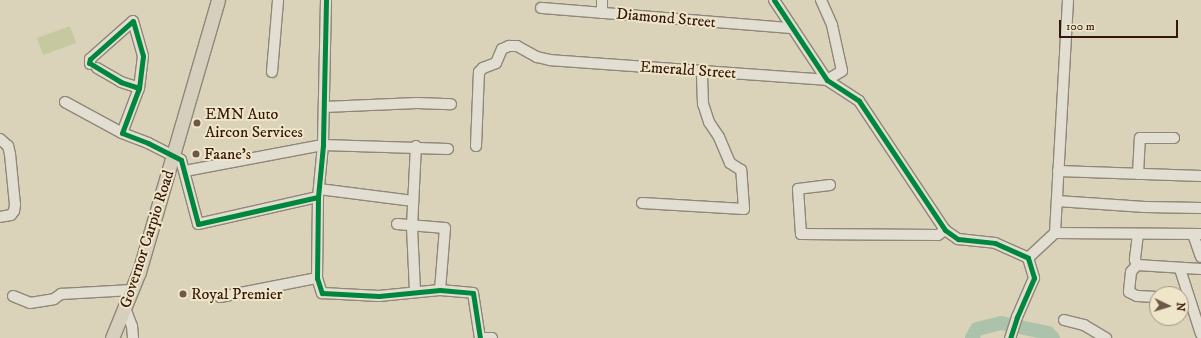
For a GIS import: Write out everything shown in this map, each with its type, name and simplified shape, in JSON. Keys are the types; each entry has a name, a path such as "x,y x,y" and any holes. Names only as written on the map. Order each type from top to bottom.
{"main road":[{"name":"Governor Carpio Road","path":"112,338 132,290 173,156 218,0"}],"street":[{"path":"272,72 278,0"},
{"path":"326,0 323,145 318,193 317,278 322,293 379,296 415,291 440,290 473,293 482,338 492,338"},
{"path":"602,0 602,13"},
{"path":"774,0 827,80 859,101 945,230 958,239 995,243 1028,258 1034,278 1017,317 1010,338"},
{"path":"821,0 832,26 842,71 827,80"},
{"path":"1055,233 1068,0"},
{"name":"Diamond Street","path":"541,8 792,28"},
{"path":"122,133 139,88 143,56 133,22 90,59 94,66 121,82 139,88"},
{"name":"Emerald Street","path":"476,146 480,69 494,65 502,49 509,46 517,46 537,57 550,60 827,80"},
{"path":"642,203 744,208 741,170 730,163 719,137 709,122 703,104 702,70"},
{"path":"65,102 122,133 181,160 198,224 318,193 413,201"},
{"path":"324,108 417,103 451,104"},
{"path":"1138,174 1140,138 1174,138"},
{"path":"0,139 8,146 10,154 15,205 14,211 11,215 0,217"},
{"path":"185,171 323,145 416,146 448,149"},
{"path":"415,291 412,227 416,146"},
{"path":"1058,172 1201,176"},
{"path":"830,185 798,189 801,234 938,235 945,230"},
{"path":"1057,201 1145,207 1201,208"},
{"path":"397,224 412,227 445,228 440,290"},
{"path":"1028,258 1055,233 1197,234 1201,257"},
{"path":"1137,265 1135,260 1138,234"},
{"path":"1137,265 1201,270"},
{"path":"1137,265 1131,272 1129,292 1137,296 1149,297"},
{"path":"1180,269 1183,286"},
{"path":"220,297 317,278"},
{"path":"13,296 30,303 54,299 61,294 132,290"},
{"path":"1189,307 1201,334"},
{"path":"125,308 132,326 133,338"},
{"path":"1064,320 1084,324 1106,338"}],"green space":[{"path":"70,26 76,43 43,55 37,38"}],"waterway":[{"path":"972,338 977,329 1001,323 1048,333 1053,338"}],"cycle path":[{"path":"326,0 323,145 318,197 317,278 322,293 379,296 440,290 473,293 480,338"},
{"path":"774,0 827,80 859,101 945,230 958,239 995,243 1028,258 1034,278 1017,317 1010,338"},
{"path":"139,88 121,82 89,63 90,59 133,21 143,56 139,88 122,133 148,143 181,160 198,224 318,197"}],"place":[{"name":"EMN Auto Aircon Services","path":"197,123"},
{"name":"Faane's","path":"196,154"},
{"name":"Royal Premier","path":"183,294"}]}
